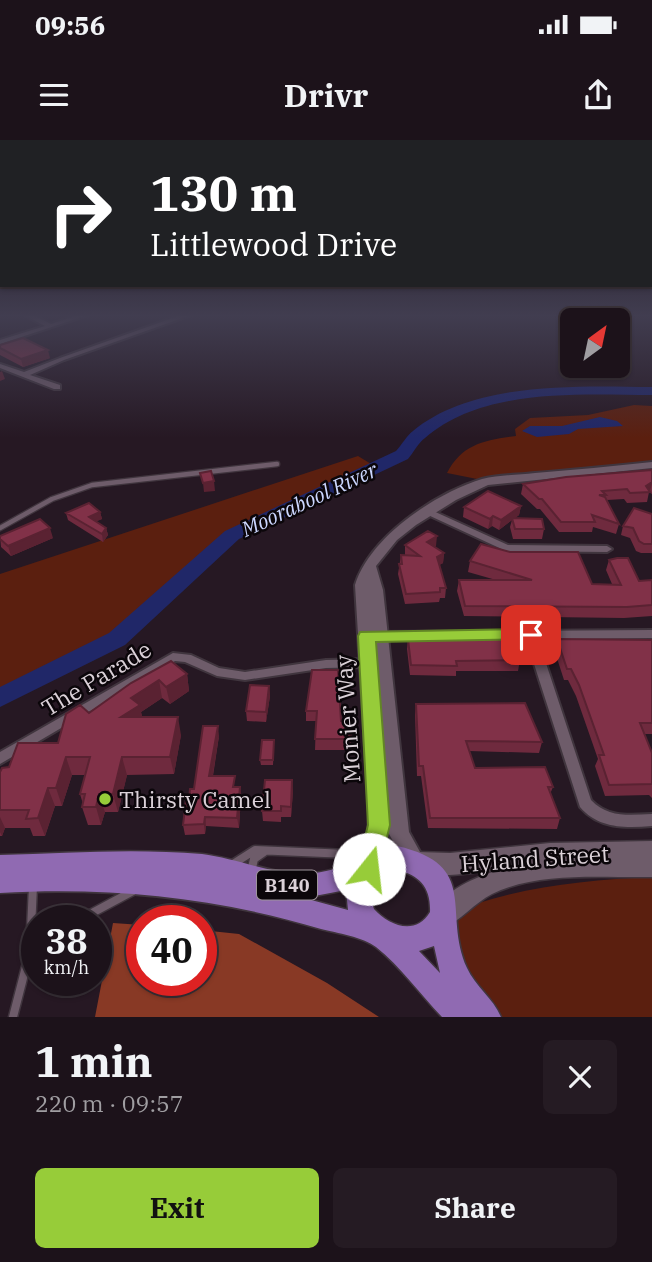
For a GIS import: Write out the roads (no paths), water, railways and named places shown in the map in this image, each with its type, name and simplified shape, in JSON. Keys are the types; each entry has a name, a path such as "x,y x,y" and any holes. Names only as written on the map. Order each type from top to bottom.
{"main road":[{"name":"Hyland Street","path":"416,862 450,864 550,853 652,851"},
{"name":"B140","path":"0,867 34,872 115,870 151,861 209,867 299,886 321,884 361,865 392,859 416,862"},
{"path":"416,862 435,876 443,890 442,917 456,976 486,1017"},
{"path":"361,865 358,906 364,918 384,935 462,1017"},
{"name":"Hyland Street","path":"442,917 465,895 509,877 551,871 652,866"},
{"name":"B140","path":"115,870 159,884 272,903 403,940 416,939 430,930 442,917"},
{"name":"B140","path":"0,881 34,872"}],"street":[{"path":"24,375 71,356"},
{"path":"0,366 57,387"},
{"name":"Monier Way","path":"361,865 379,825 373,636 375,583 369,565 386,543 461,493 486,482 649,464"},
{"path":"431,513 506,548 607,549"},
{"path":"373,636 652,634"},
{"path":"531,635 587,806 593,814 603,818 652,820"},
{"name":"The Parade","path":"0,759 167,660 179,656 217,672 239,676 332,663 375,663"},
{"name":"Monier Way","path":"375,663 399,834 416,862"}],"lane":[{"path":"0,528 52,499 92,485 277,464"},
{"path":"209,867 229,865 255,850 361,865"},
{"path":"251,877 254,859 266,850"},
{"path":"33,905 34,872"},
{"path":"106,905 130,892 159,884"},
{"path":"13,1017 21,989"}],"waterway":[{"name":"Moorabool River","path":"0,698 117,639 232,535 402,455 419,434 442,419 469,407 531,395 652,391"}],"place":[{"name":"Thirsty Camel","path":"105,799"}]}
